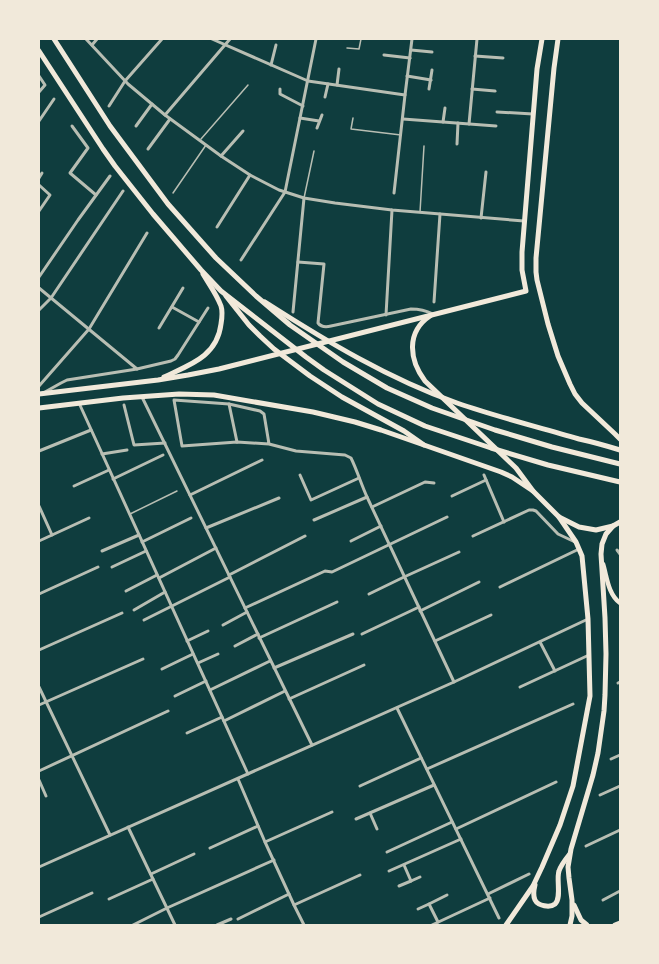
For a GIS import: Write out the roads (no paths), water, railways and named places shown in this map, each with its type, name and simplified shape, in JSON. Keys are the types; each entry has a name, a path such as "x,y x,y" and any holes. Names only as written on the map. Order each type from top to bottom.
{"main road":[{"path":"54,39 110,126 168,204 216,258 256,296 290,325 343,362 387,388 432,408 495,430 552,447 620,464"},
{"path":"41,393 158,380 219,369 526,291 522,264 524,221 537,69 542,39"},
{"path":"558,39 553,75 536,258 536,272 548,324 559,360 575,394 582,403 620,439"},
{"path":"39,51 115,166 153,214 249,325 292,364 342,397 424,445"},
{"path":"158,380 203,356 216,342 220,333 222,316 221,308 201,270"},
{"path":"221,291 324,370 378,404 425,426 491,448 548,465 620,482"},
{"path":"256,296 293,320 370,365 428,392 457,404 620,450"},
{"path":"433,314 420,324 414,335 412,346 417,369 425,381 516,468 533,491 559,517 576,542 582,556 588,619 590,696 573,786 560,825 536,882 534,891 535,900 539,904 546,906 555,904 558,899 558,871 571,852"},
{"path":"39,408 179,394 214,395 313,412 355,422 501,472 512,477 533,491"},
{"path":"559,517 579,527 596,530 613,526 620,522"},
{"path":"570,925 572,916 572,900 568,867 593,775 598,753 604,711 606,654 602,544 606,534 613,526"},
{"path":"602,558 612,594 620,603"},
{"path":"506,925 533,886 542,868"},
{"path":"572,900 581,920 587,925"},
{"path":"615,925 620,922"}],"street":[{"path":"86,39 125,81 170,119 221,156 272,187 304,198 335,203 392,210 524,221"},
{"path":"92,45 97,39"},
{"path":"109,106 125,81 162,39"},
{"path":"212,39 308,81 405,95"},
{"path":"165,115 230,39"},
{"path":"241,260 285,192 316,39"},
{"path":"394,193 412,39"},
{"path":"469,124 477,39"},
{"path":"271,65 276,45"},
{"path":"411,50 432,52"},
{"path":"384,55 410,58"},
{"path":"475,56 503,58"},
{"path":"337,85 339,69"},
{"path":"429,89 432,70"},
{"path":"39,76 44,85 39,92"},
{"path":"407,76 431,80"},
{"path":"325,97 328,84"},
{"path":"280,89 280,94 302,106"},
{"path":"472,89 495,91"},
{"path":"39,121 54,99"},
{"path":"136,126 152,104"},
{"path":"443,122 445,108"},
{"path":"497,112 533,114"},
{"path":"317,128 322,115"},
{"path":"300,118 319,121"},
{"path":"148,149 170,119"},
{"path":"402,119 496,126"},
{"path":"457,144 458,123"},
{"path":"72,126 88,148 70,173 96,195"},
{"path":"221,156 242,131"},
{"path":"481,218 486,172"},
{"path":"39,178 42,173"},
{"path":"217,227 250,175"},
{"path":"39,277 110,176"},
{"path":"39,185 50,195 39,212"},
{"path":"39,310 50,298 123,191"},
{"path":"293,312 304,198"},
{"path":"386,315 392,210"},
{"path":"434,302 440,214"},
{"path":"39,386 89,329 147,233"},
{"path":"298,262 324,264 318,323 320,325 327,327 411,309 426,310 433,314"},
{"path":"39,270 42,273"},
{"path":"39,288 137,369"},
{"path":"160,328 183,288"},
{"path":"172,307 199,322"},
{"path":"41,393 67,380 171,362 175,359 208,308"},
{"path":"142,397 312,745"},
{"path":"269,444 264,414 260,411 229,404 174,400 182,446 237,442 269,444 296,451 345,455 352,460 367,497 454,682"},
{"path":"79,403 248,774"},
{"path":"124,404 133,444 136,446 165,443"},
{"path":"229,404 237,442"},
{"path":"39,451 91,430"},
{"path":"102,454 127,450"},
{"path":"114,479 163,455"},
{"path":"190,495 262,460"},
{"path":"74,486 109,470"},
{"path":"300,475 312,500 359,478"},
{"path":"484,475 504,522"},
{"path":"452,496 486,480"},
{"path":"372,507 425,482 434,483"},
{"path":"314,520 367,497"},
{"path":"206,528 279,498"},
{"path":"39,506 52,535"},
{"path":"473,536 529,510 533,510 536,511 558,534 576,542"},
{"path":"223,625 246,610 325,571 332,572 447,517"},
{"path":"39,541 89,518"},
{"path":"142,542 191,518"},
{"path":"351,541 381,526"},
{"path":"102,551 139,535"},
{"path":"144,620 306,536"},
{"path":"126,591 216,548"},
{"path":"500,587 579,549"},
{"path":"619,549 620,554"},
{"path":"112,566 146,551"},
{"path":"369,594 459,552"},
{"path":"39,594 98,567"},
{"path":"420,611 479,582"},
{"path":"134,610 165,592"},
{"path":"260,638 337,602"},
{"path":"362,634 419,607"},
{"path":"39,650 122,613"},
{"path":"435,641 491,615"},
{"path":"39,867 454,682 588,619"},
{"path":"187,641 208,632"},
{"path":"234,646 258,634"},
{"path":"274,668 353,634"},
{"path":"540,642 555,670"},
{"path":"162,669 193,654"},
{"path":"198,663 218,654"},
{"path":"520,687 588,655"},
{"path":"39,705 143,659"},
{"path":"210,690 270,661"},
{"path":"289,699 364,665"},
{"path":"174,696 206,681"},
{"path":"39,687 110,836"},
{"path":"224,721 285,691"},
{"path":"427,769 573,704"},
{"path":"396,708 499,918"},
{"path":"39,771 168,711"},
{"path":"188,733 222,717"},
{"path":"611,759 620,755"},
{"path":"360,786 421,758"},
{"path":"238,779 265,842 304,925"},
{"path":"39,780 46,796"},
{"path":"456,830 556,782"},
{"path":"356,819 434,785"},
{"path":"600,795 620,786"},
{"path":"265,842 332,812"},
{"path":"370,813 377,829"},
{"path":"386,852 452,822"},
{"path":"210,848 258,826"},
{"path":"128,827 175,925"},
{"path":"586,846 620,830"},
{"path":"389,871 461,839"},
{"path":"150,874 194,854"},
{"path":"133,925 167,908 274,860"},
{"path":"404,864 411,881"},
{"path":"488,894 529,874"},
{"path":"294,905 360,875"},
{"path":"399,886 420,877"},
{"path":"109,899 153,879"},
{"path":"603,900 620,891"},
{"path":"39,917 92,893"},
{"path":"238,919 289,894"},
{"path":"418,909 447,895"},
{"path":"432,925 490,898"},
{"path":"429,904 438,922"},
{"path":"218,925 231,919"}],"lane":[{"path":"347,48 359,49 361,39"},
{"path":"200,141 248,85"},
{"path":"353,118 351,129 401,135"},
{"path":"172,194 206,145"},
{"path":"420,212 424,146"},
{"path":"304,198 314,150"},
{"path":"129,514 177,491"}]}
